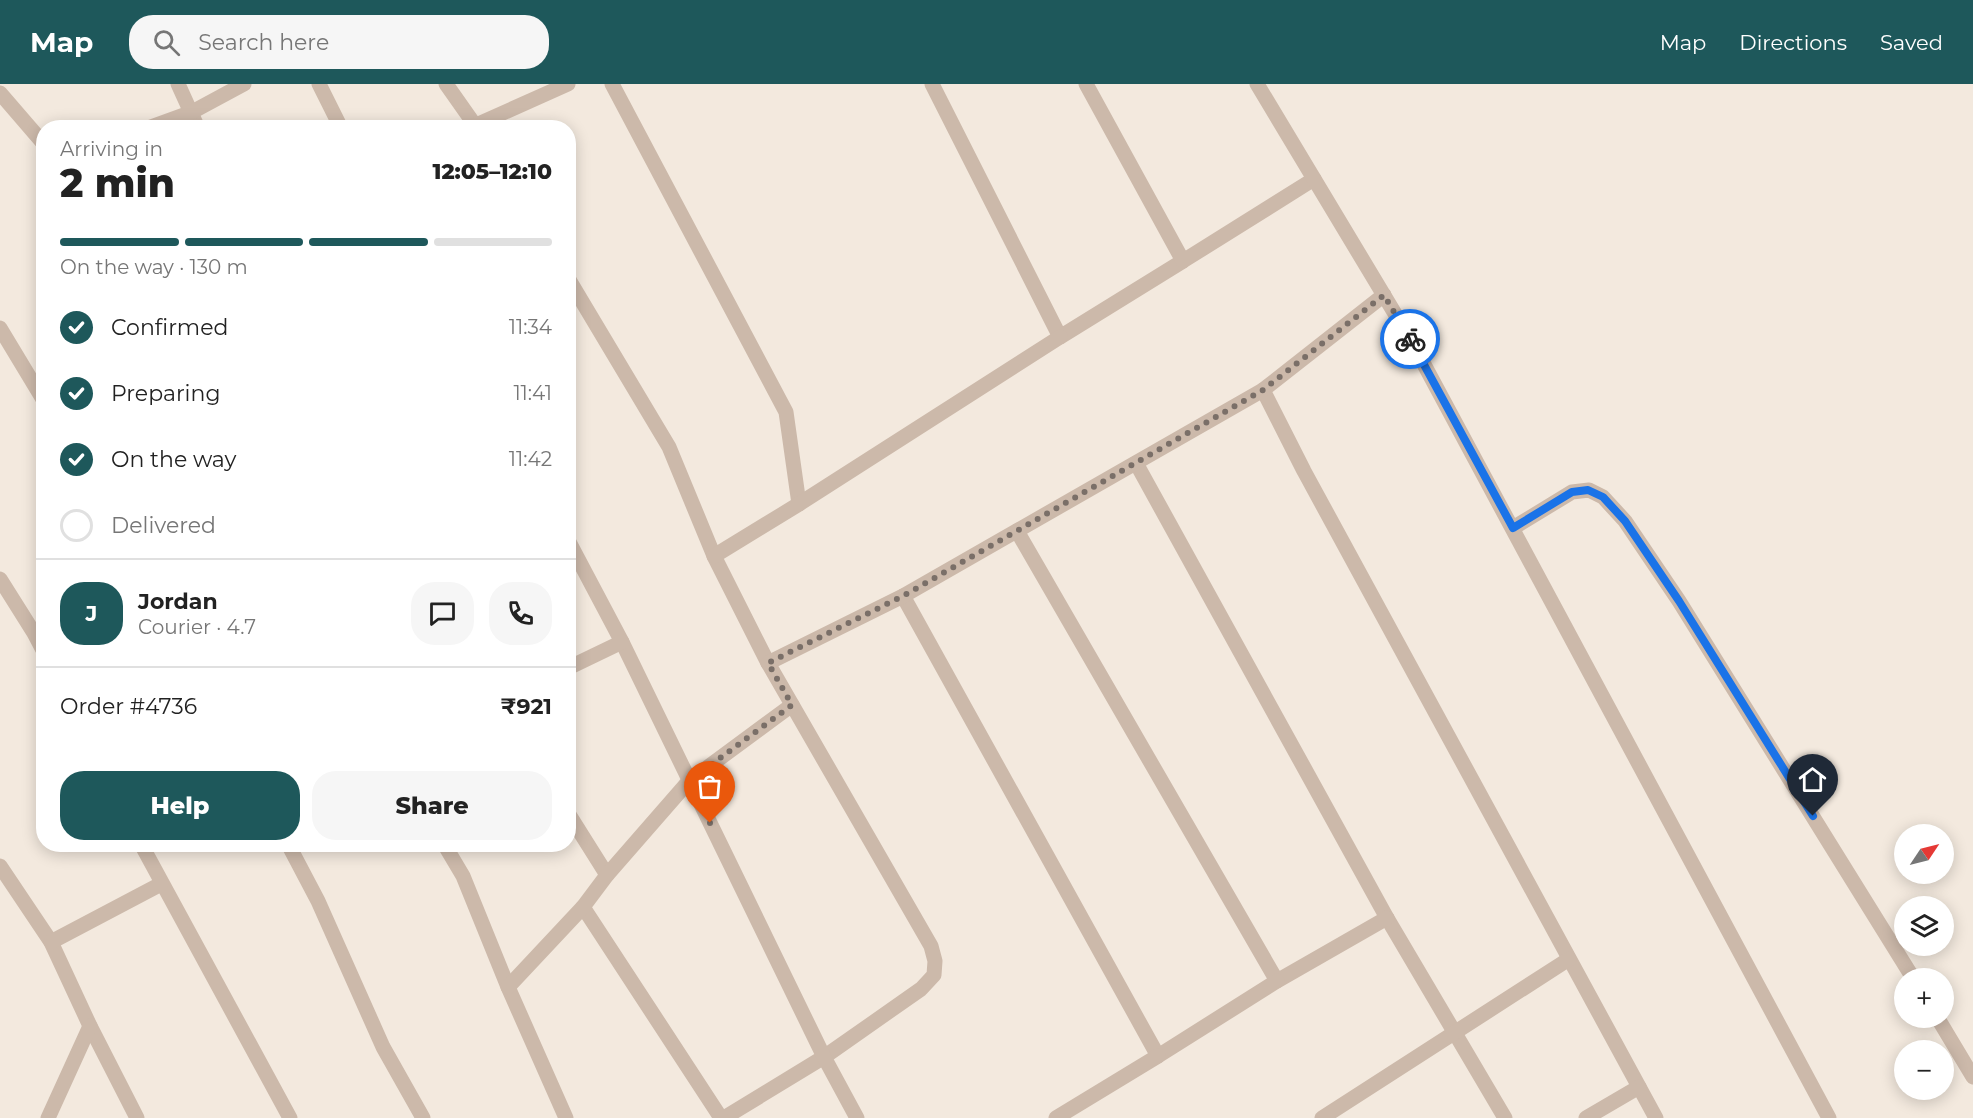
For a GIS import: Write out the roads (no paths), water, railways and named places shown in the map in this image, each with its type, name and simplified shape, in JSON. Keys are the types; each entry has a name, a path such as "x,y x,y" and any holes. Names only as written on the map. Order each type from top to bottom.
{"street":[{"path":"178,84 195,120"},
{"path":"169,120 192,111 244,84"},
{"path":"319,84 337,120"},
{"path":"446,84 473,120"},
{"path":"490,120 568,84"},
{"path":"612,84 786,412 799,504"},
{"path":"932,84 1060,337"},
{"path":"1086,84 1183,261"},
{"path":"1257,84 1418,353 1829,1118"},
{"path":"0,93 36,135"},
{"path":"714,556 1314,179"},
{"path":"576,291 669,447 714,556 768,663 931,946 934,975 921,988 824,1057 722,1118 583,907"},
{"path":"768,663 903,596 1263,390 1384,295"},
{"path":"0,328 36,388"},
{"path":"1263,390 1310,482 1656,1118"},
{"path":"1136,463 1387,918 1505,1118"},
{"path":"1513,528 1572,492 1588,490 1603,497 1625,521 1679,601 1907,968"},
{"path":"1017,531 1277,981"},
{"path":"576,555 622,642 824,1057 857,1118"},
{"path":"0,579 36,626"},
{"path":"903,596 1158,1056"},
{"path":"576,664 622,642"},
{"path":"508,987 583,907 607,875 689,781 792,705"},
{"path":"576,826 607,875"},
{"path":"145,852 290,1118"},
{"path":"292,852 318,901 383,1047 423,1118"},
{"path":"449,852 463,876 508,987 566,1118"},
{"path":"0,866 51,942 90,1026 137,1118"},
{"path":"51,942 161,884"},
{"path":"1056,1118 1277,981 1387,918"},
{"path":"1322,1118 1569,959"},
{"path":"48,1118 90,1026"},
{"path":"1943,1028 1973,1077"},
{"path":"1586,1118 1639,1087"}]}
